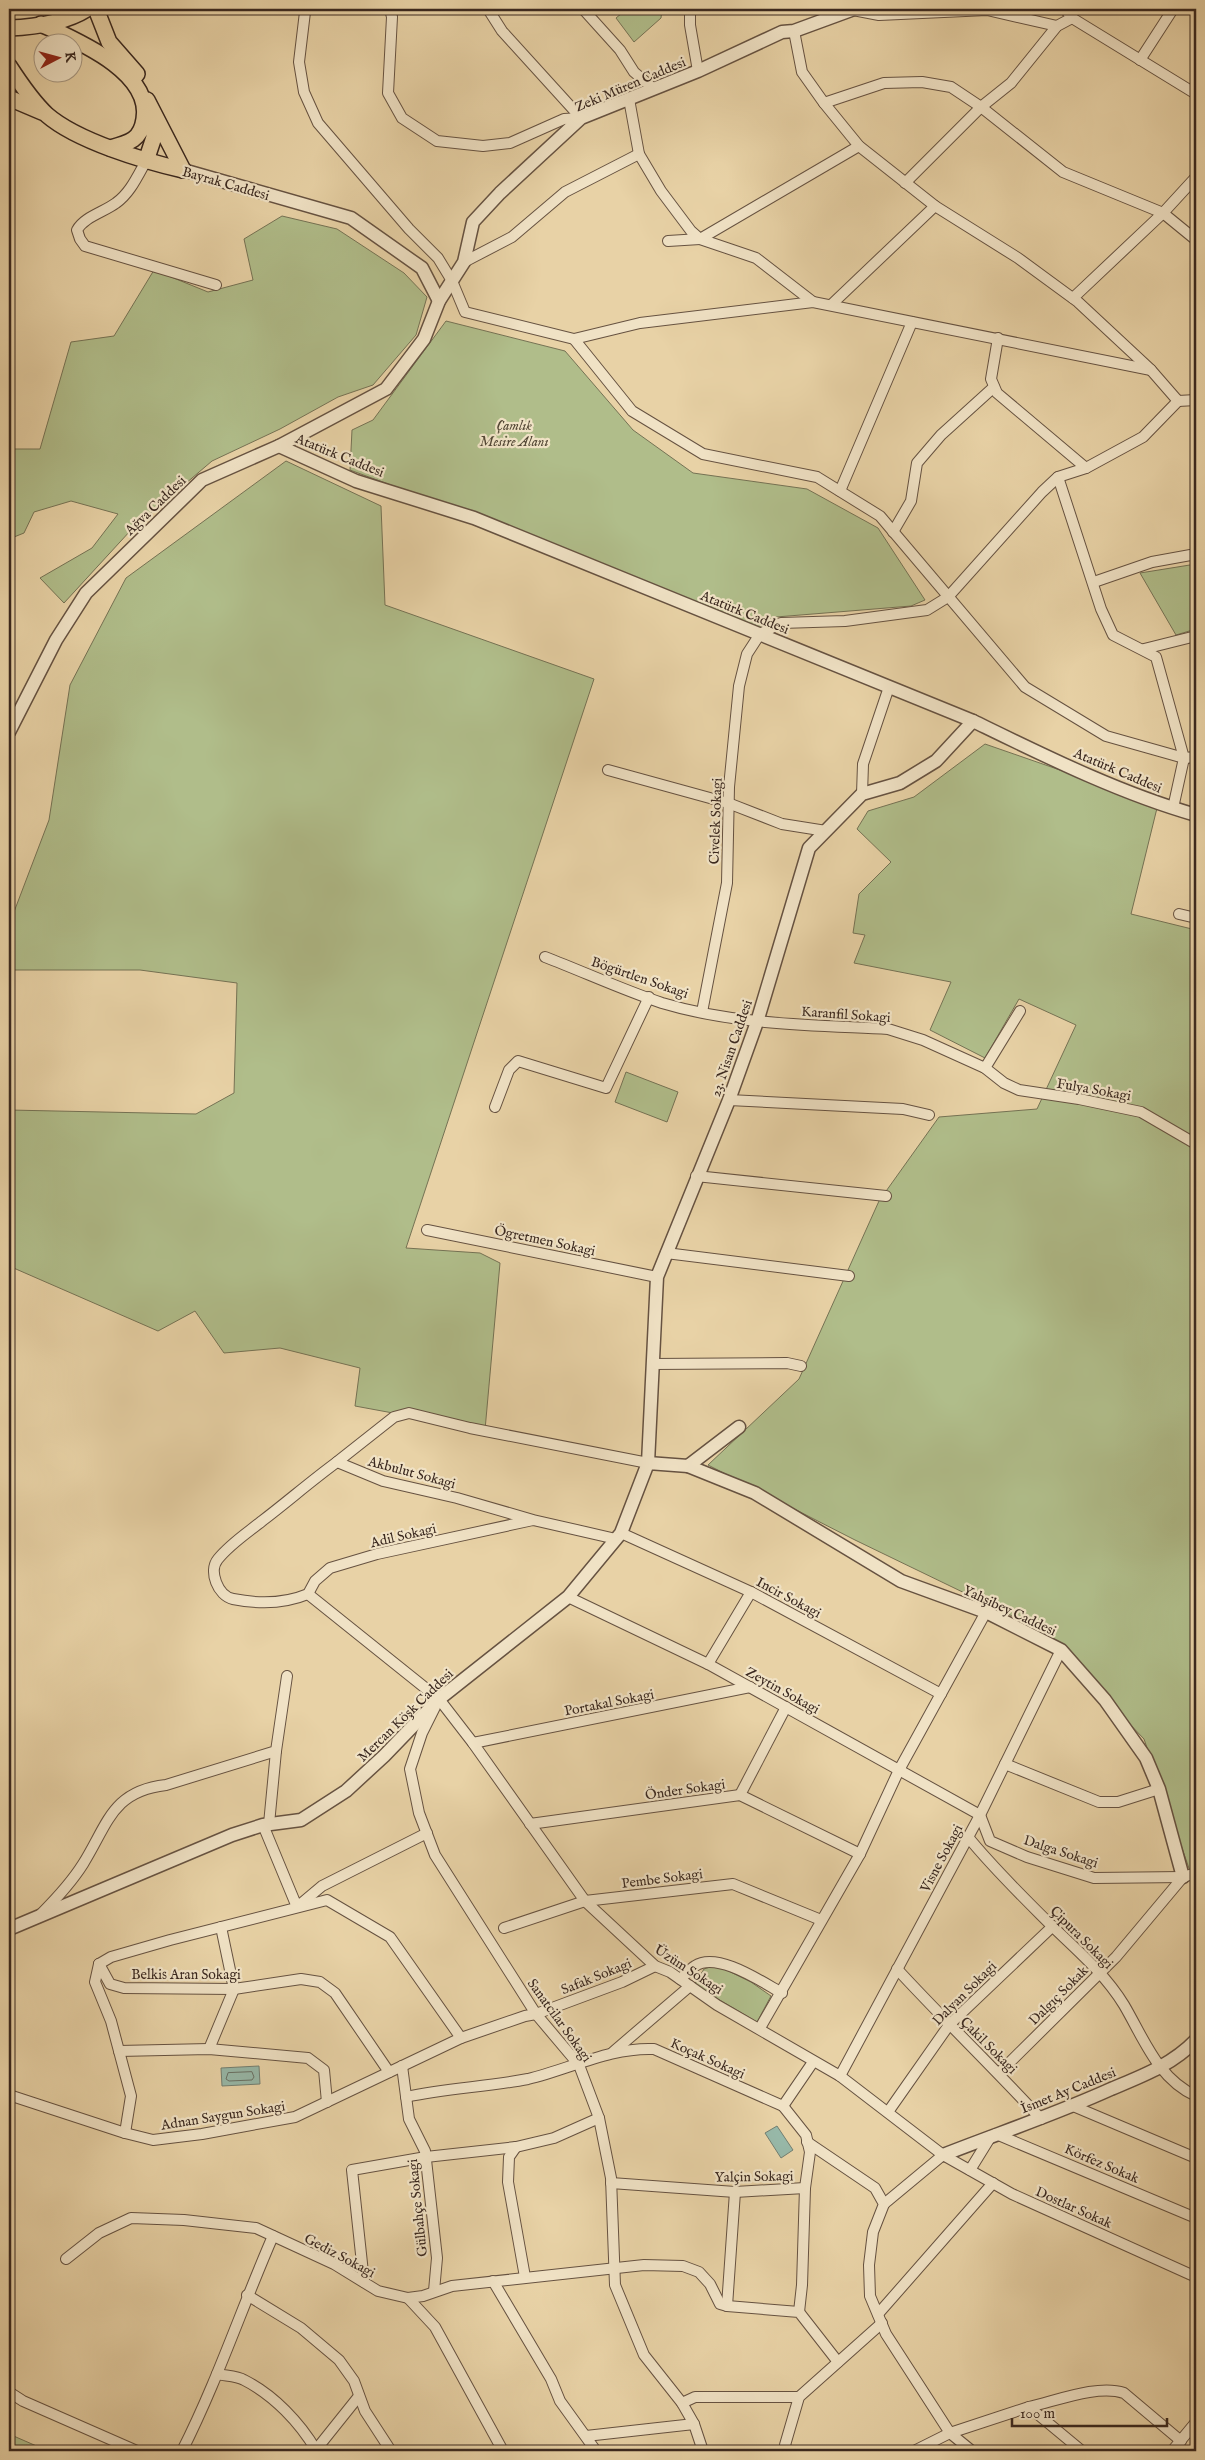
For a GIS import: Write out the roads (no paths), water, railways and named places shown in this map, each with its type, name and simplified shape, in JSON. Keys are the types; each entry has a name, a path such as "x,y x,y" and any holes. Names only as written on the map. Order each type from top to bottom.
{"main road":[{"path":"9,28 64,20 87,9"},
{"path":"100,9 98,14 109,42 137,74 152,113 183,170"},
{"path":"41,24 84,44 112,62 130,79 139,92 145,113 143,129 134,141 110,148"},
{"name":"Bayrak Caddesi","path":"9,66 25,90 48,115 110,148 146,161 183,170"},
{"path":"9,98 48,115"},
{"path":"146,161 154,137 152,113"}],"street":[{"path":"390,9 392,17 388,93 402,118 437,141 483,146 510,143 564,119 581,118"},
{"path":"488,9 502,31 581,118"},
{"path":"583,9 620,50 634,72 654,89"},
{"path":"690,9 690,25 698,71"},
{"path":"850,9 879,15 987,10 1057,26"},
{"name":"Zeki Müren Caddesi","path":"440,302 464,262 474,222 500,193 581,118 698,71 782,32 794,30 850,9"},
{"path":"1064,9 1072,18 1196,94"},
{"path":"1140,60 1173,9"},
{"path":"306,10 298,62 304,92 318,123 409,229 438,258 452,281 465,312 574,339 640,323 813,302 1151,370"},
{"path":"905,183 981,107 1011,83 1057,26 1072,18"},
{"path":"794,30 802,72 824,104 859,146 935,206 1018,258 1073,298 1151,370 1178,401"},
{"path":"824,104 884,83 922,82 951,87 981,107 1063,172 1163,213 1196,240"},
{"path":"629,100 639,154 661,191 700,239"},
{"path":"700,239 859,146"},
{"path":"464,262 512,237 565,192 639,154"},
{"path":"146,161 131,188 116,203 80,224 77,230 80,239 85,246 216,285"},
{"name":"Bayrak Caddesi","path":"183,170 351,218 422,268 440,302"},
{"path":"1073,298 1163,213 1196,177"},
{"path":"831,305 935,206"},
{"path":"668,241 700,239 756,258 813,302"},
{"name":"Ağva Caddesi","path":"9,732 56,640 86,593 202,480 279,446 386,389 424,339 440,302"},
{"path":"840,491 912,322"},
{"path":"998,338 991,379 997,393 1086,468"},
{"path":"574,339 632,411 703,454 817,478 880,516 1025,687 1106,736 1184,758 1196,758"},
{"path":"893,532 911,501 917,463 941,435 994,387"},
{"path":"760,634 781,623 845,621 927,610 948,597 1042,492 1058,477 1086,468 1143,437 1178,401 1196,400"},
{"name":"Atatürk Caddesi","path":"279,446 356,481 474,518 973,721 1046,756 1158,804 1196,815"},
{"path":"1058,477 1094,582 1101,609 1113,635 1144,649 1156,657 1173,712 1184,758 1173,808"},
{"path":"1094,582 1152,562 1196,554"},
{"name":"Civelek Sokagi","path":"702,1012 727,883 728,803 739,686 747,654 760,634"},
{"path":"1144,649 1196,636"},
{"path":"862,794 863,764 888,687"},
{"name":"23. Nisan Caddesi","path":"648,1463 657,1277 696,1176 729,1100 757,1022 809,848 862,794 900,783 936,761 973,721"},
{"path":"608,770 728,803 782,824 826,831"},
{"path":"1179,914 1196,918"},
{"name":"Bögürtlen Sokagi","path":"545,957 649,997 702,1012 757,1022"},
{"path":"494,1107 509,1070 518,1061 606,1088 649,997"},
{"path":"985,1068 1020,1011"},
{"name":"Karanfil Sokagi","path":"757,1022 888,1029 923,1040 985,1068"},
{"name":"Fulya Sokagi","path":"985,1068 1019,1090 1079,1099 1141,1112 1196,1144"},
{"path":"729,1100 903,1109 930,1115"},
{"path":"696,1176 886,1196"},
{"name":"Ögretmen Sokagi","path":"427,1230 657,1277"},
{"path":"666,1253 849,1276"},
{"path":"654,1364 787,1363 801,1366"},
{"path":"308,1594 292,1600 253,1603 230,1598 218,1587 214,1575 216,1560 233,1544 394,1417 409,1413 470,1428 648,1463 688,1466 738,1427"},
{"name":"Akbulut Sokagi","path":"337,1462 383,1481 466,1501 533,1520 618,1536"},
{"name":"Mercan Köşk Caddesi","path":"9,1929 232,1835 266,1825 301,1820 346,1791 384,1756 439,1699 568,1596 618,1536 648,1463"},
{"name":"Yahşibey Caddesi","path":"688,1466 756,1493 901,1581 986,1612 1061,1650 1105,1700 1146,1758 1159,1789 1183,1876"},
{"name":"Adil Sokagi","path":"308,1594 315,1581 330,1568 377,1554 533,1520"},
{"name":"Incir Sokagi","path":"618,1536 750,1592 941,1694"},
{"path":"708,1664 750,1592"},
{"name":"Üzüm Sokagi","path":"308,1594 439,1699 473,1743 585,1901 654,1966 680,1979 717,2004 760,2028 813,2062 840,2076 943,2155"},
{"name":"Zeytin Sokagi","path":"568,1596 708,1664 980,1814"},
{"path":"760,2028 782,1993 821,1920 860,1854 899,1770 986,1612"},
{"name":"Visne Sokagi","path":"840,2076 980,1814 1061,1650"},
{"path":"287,1676 266,1825 297,1907"},
{"name":"Portakal Sokagi","path":"473,1743 750,1688"},
{"name":"Sanatcilar Sokagi","path":"439,1699 422,1733 410,1769 426,1832 435,1855 536,2014 579,2065 599,2118 611,2183 615,2285 644,2355 682,2403 694,2424 703,2451"},
{"path":"740,1795 786,1707"},
{"path":"37,1918 82,1866 112,1813 128,1796 148,1787 166,1785 276,1751"},
{"path":"1005,1764 1099,1802 1118,1802 1159,1789"},
{"name":"Önder Sokagi","path":"530,1824 740,1795 860,1854"},
{"name":"Dalga Sokagi","path":"980,1814 990,1841 1027,1857 1094,1878 1183,1876"},
{"path":"297,1907 322,1886 426,1832"},
{"name":"Çipura Sokagi","path":"968,1837 991,1865 1101,1972 1122,2003 1160,2068 1175,2084 1196,2096"},
{"path":"1183,1876 1196,1873"},
{"name":"Dalgıç Sokak","path":"999,2074 1101,1972 1183,1876"},
{"name":"Pembe Sokagi","path":"504,1928 585,1901 733,1884 821,1920"},
{"path":"125,2133 131,2096 111,2021 95,1982 99,1964 111,1956 327,1900 390,1937 461,2038"},
{"name":"Dalyan Sokagi","path":"888,2112 949,2025 1052,1926"},
{"path":"209,2049 234,1989 221,1927"},
{"path":"680,1979 696,1964 723,1963 750,1975 782,1993"},
{"name":"Belkis Aran Sokagi","path":"99,1964 110,1984 124,1988 234,1989 301,1979 320,1982 336,1992 389,2072"},
{"name":"Safak Sokagi","path":"461,2038 536,2014 622,1982 654,1966"},
{"name":"Çakil Sokagi","path":"897,1969 1041,2119"},
{"path":"613,2052 690,1986"},
{"name":"Adnan Saygun Sokagi","path":"9,2095 125,2133 153,2140 202,2134 295,2117 461,2038"},
{"name":"İsmet Ay Caddesi","path":"943,2155 993,2135 1041,2119 1160,2068 1182,2055 1196,2040"},
{"name":"Koçak Sokagi","path":"406,2097 439,2090 497,2084 579,2065 613,2052 635,2048 654,2049 783,2106 806,2135 807,2142"},
{"path":"119,2051 209,2049 308,2058 324,2070 327,2102"},
{"path":"783,2106 813,2062"},
{"name":"Gülbahçe Sokagi","path":"402,2066 409,2119 426,2157 436,2258 434,2291"},
{"path":"1073,2106 1196,2158"},
{"path":"364,2282 352,2170 426,2157 516,2147 554,2138 599,2118"},
{"path":"970,2170 993,2135"},
{"name":"Körfez Sokak","path":"993,2135 1196,2218"},
{"path":"805,2188 810,2152 807,2142"},
{"path":"807,2142 875,2188 884,2204"},
{"path":"516,2147 509,2157 508,2182 525,2277"},
{"path":"943,2155 884,2204 874,2232 869,2265 870,2296 886,2334 950,2432 972,2451"},
{"name":"Dostlar Sokak","path":"943,2155 1012,2194 1196,2277"},
{"name":"Yalçin Sokagi","path":"611,2183 735,2192 805,2188 802,2285 799,2312"},
{"path":"788,2451 785,2445 799,2397 838,2362 880,2319 994,2183"},
{"path":"735,2192 727,2306 799,2312 838,2362"},
{"name":"Gediz Sokagi","path":"66,2259 99,2232 131,2218 256,2228 334,2264 378,2291 408,2298 423,2296 452,2286 644,2265 683,2266 699,2272 710,2284 720,2304 727,2306"},
{"path":"182,2451 218,2374 247,2295 274,2236"},
{"path":"492,2281 550,2379 560,2402 596,2451"},
{"path":"247,2295 301,2328 339,2360 354,2381 365,2411 391,2451"},
{"path":"408,2298 435,2327 503,2451"},
{"path":"218,2374 244,2380 275,2402 304,2430 316,2451 359,2396"},
{"path":"914,2451 950,2432 1030,2407 1102,2390 1118,2391 1124,2394 1181,2441"},
{"path":"9,2392 23,2401 137,2451"},
{"path":"682,2403 695,2396 799,2397"},
{"path":"1030,2407 1082,2451"},
{"path":"1172,2451 1196,2422"},
{"path":"586,2436 694,2424"}],"water":[{"path":"259,2066 260,2084 222,2086 221,2068"},
{"path":"777,2126 793,2150 781,2158 765,2133"}],"park label":[{"name":"Çamlık Mesire Alanı","path":"514,434"}]}
